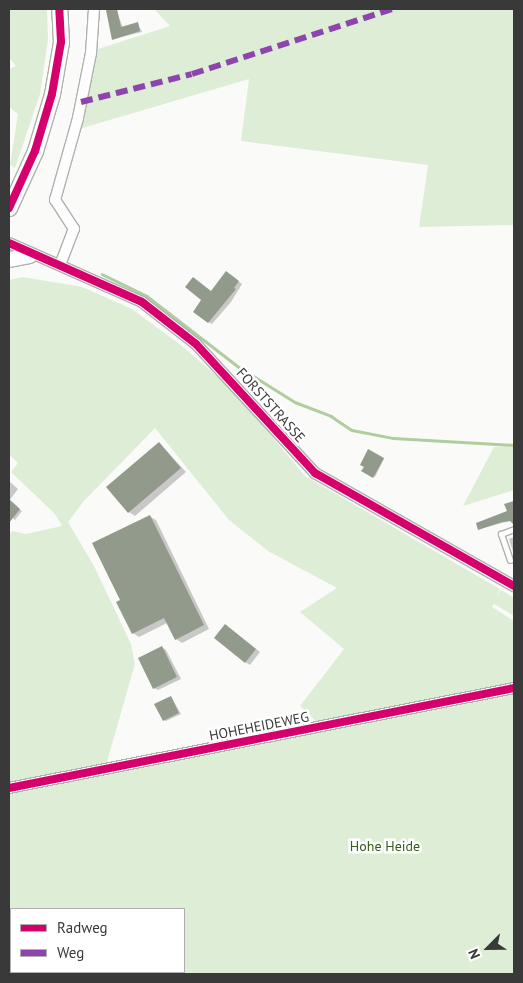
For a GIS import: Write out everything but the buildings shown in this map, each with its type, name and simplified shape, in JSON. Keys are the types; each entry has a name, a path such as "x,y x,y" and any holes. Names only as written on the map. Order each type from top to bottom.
{"main road":[{"path":"9,208 37,147 52,94 60,42 59,9"},
{"path":"9,259 30,255"}],"street":[{"path":"60,266 74,229 56,200 78,118 91,53 94,9"},
{"name":"FORSTSTRASSE","path":"9,243 30,255 142,302 196,344 316,473 514,586"},
{"name":"HOHEHEIDEWEG","path":"9,788 514,688"}],"lane":[{"path":"510,560 501,534 514,529"}],"green space":[{"path":"9,9 47,9 48,40 40,94 15,168 10,165 18,114 9,107 9,69 16,66 9,58"},
{"path":"154,9 514,9 514,225 419,227 428,165 241,141 249,79 79,129 95,50 170,26"},
{"path":"23,277 82,287 132,309 182,346 233,390 305,476 500,589 497,596 501,590 514,598 514,616 494,604 492,607 514,621 514,682 320,725 300,706 344,649 300,612 337,588 268,551 229,520 155,428 83,502 68,522 94,566 131,644 135,664 106,765 9,784 9,535 12,531 26,534 62,526 55,514 11,472 18,463 11,456 9,458 9,280"},
{"path":"514,446 514,490 463,506 494,447"},
{"name":"Hohe Heide","path":"514,689 514,974 9,974 9,792"}],"waterway":[{"path":"102,274 147,296 239,367 295,402 331,416 352,430 393,438 514,445"}],"marked path":[{"path":"81,102 192,74 392,9"}],"cycle path":[{"path":"9,208 35,151 52,94 61,42 59,9"},
{"path":"9,243 142,302 196,344 315,473 514,586"},
{"path":"9,788 514,688"}]}
